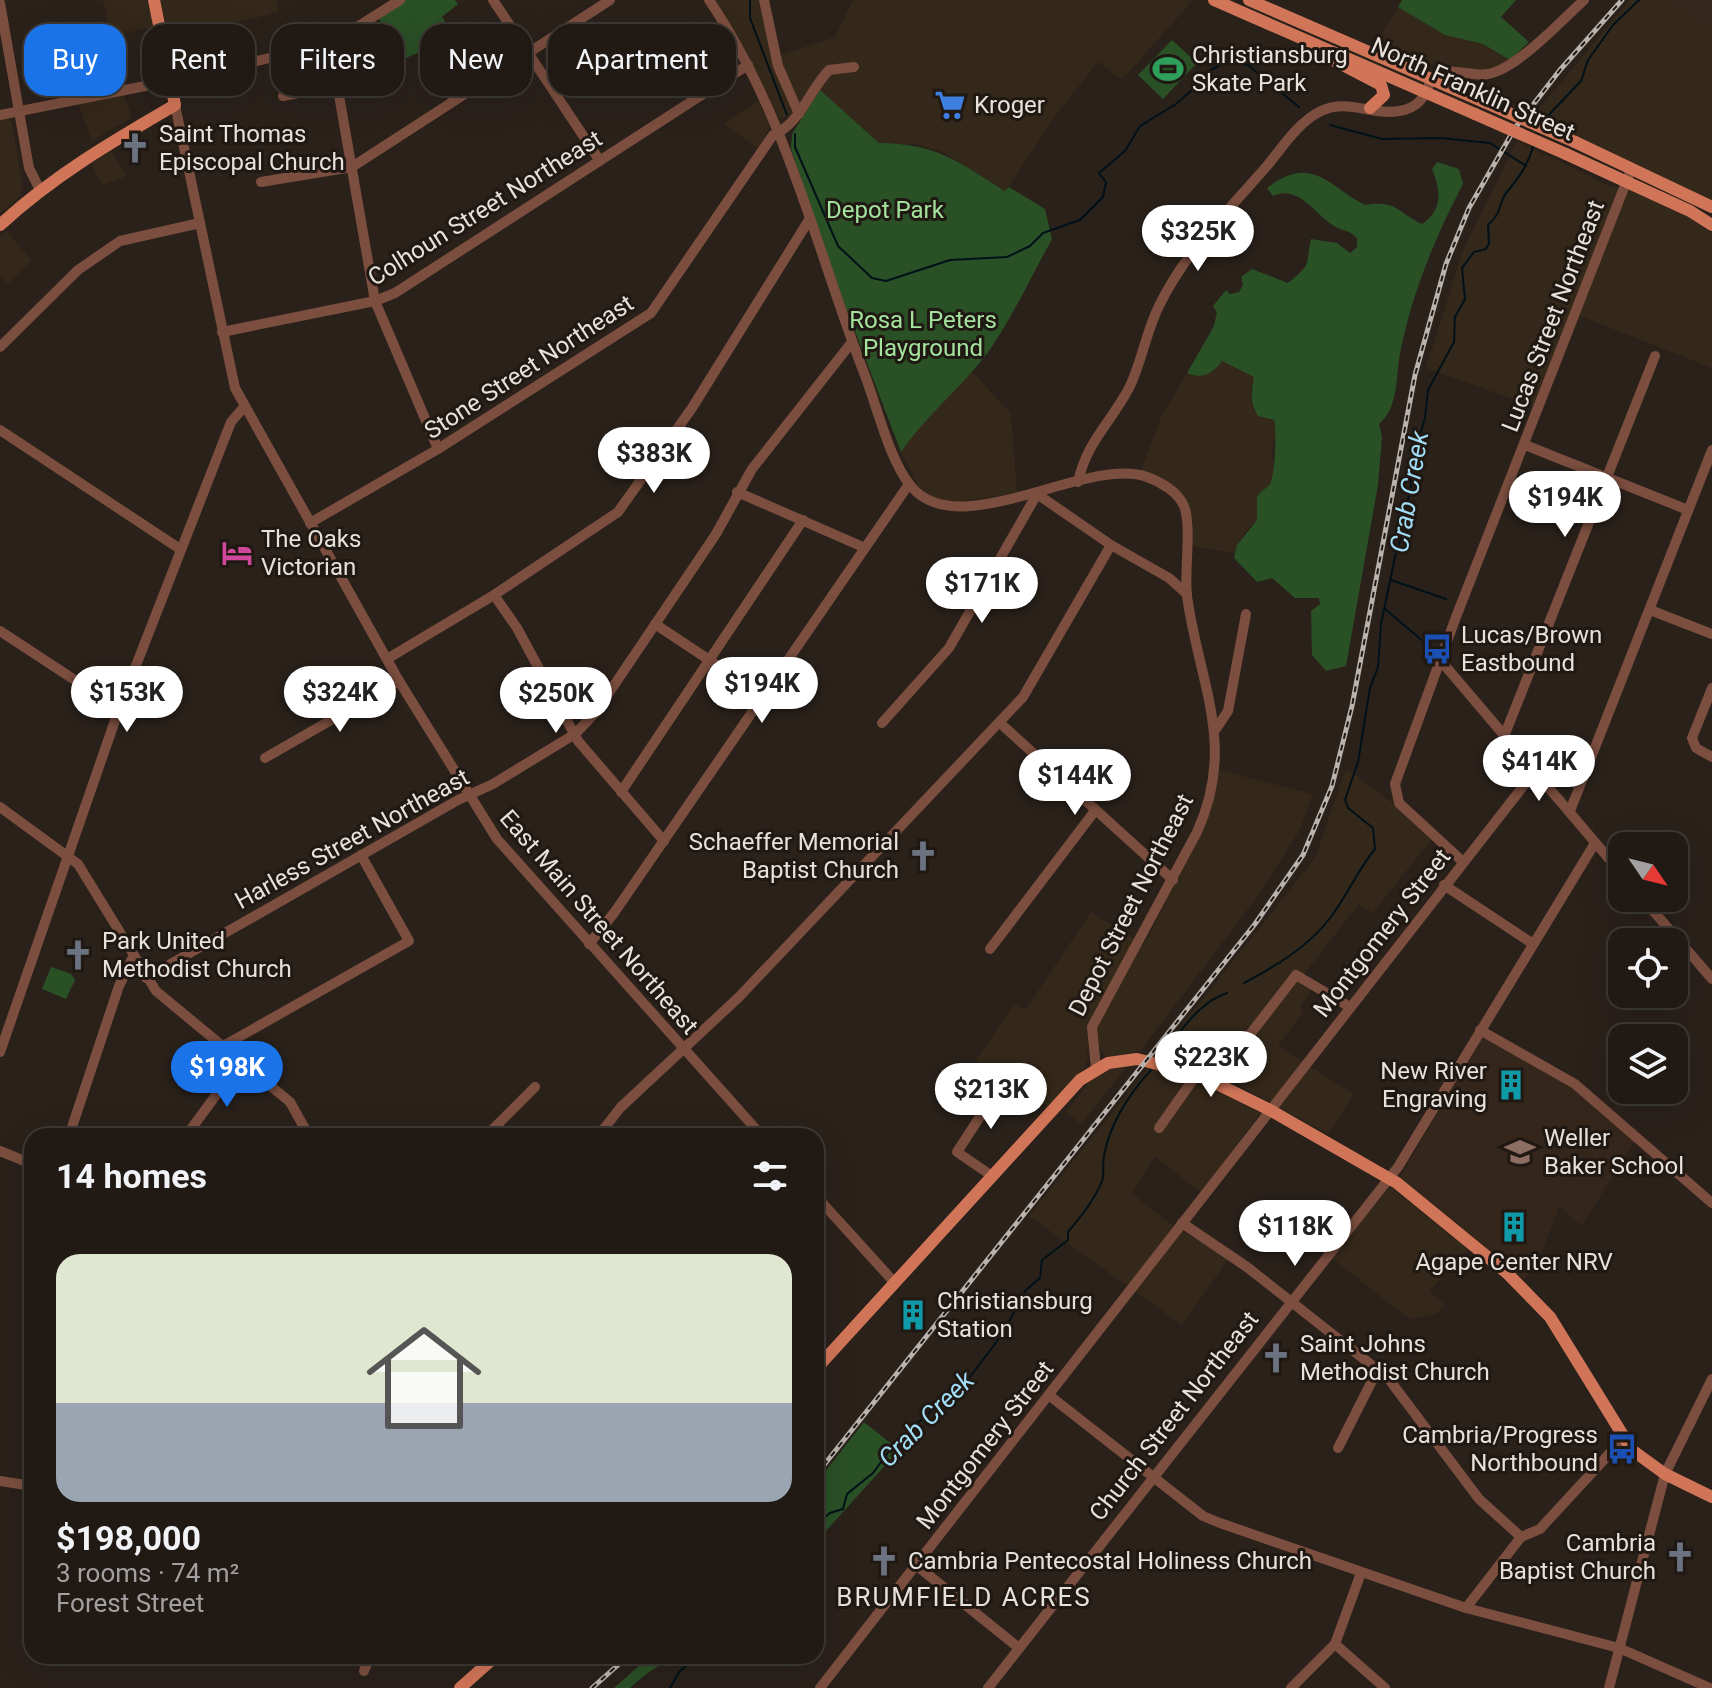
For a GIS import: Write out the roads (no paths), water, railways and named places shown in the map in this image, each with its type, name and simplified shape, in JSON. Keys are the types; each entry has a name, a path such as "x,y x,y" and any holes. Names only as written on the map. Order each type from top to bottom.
{"main road":[{"path":"154,0 159,24"},
{"name":"North Franklin Street","path":"1214,0 1626,181 1712,225"},
{"name":"North Franklin Street","path":"1249,0 1575,142 1712,207"},
{"path":"1309,42 1337,63 1381,85 1384,95 1370,108"},
{"path":"0,225 40,190 95,151 175,105 173,96"},
{"path":"824,1360 992,1176 1096,1068 1131,1060 1157,1062 1214,1081 1389,1178 1496,1263 1543,1308 1569,1344 1623,1439 1665,1474 1712,1497"},
{"path":"460,1688 487,1664"}],"street":[{"path":"362,24 400,0"},
{"path":"493,0 508,24"},
{"path":"532,52 610,0"},
{"path":"589,944 664,841 909,484 852,342 780,132 748,65 709,0"},
{"path":"764,0 778,66 799,114"},
{"path":"1078,482 1082,464 1098,431 1129,388 1158,308 1198,243 1313,115 1343,105 1400,111 1423,100 1431,80 1442,72 1492,74 1510,64 1584,0"},
{"path":"0,3 29,168 40,190"},
{"path":"532,61 600,161"},
{"name":"Colhoun Street Northeast","path":"222,332 375,301 395,293 748,65"},
{"name":"Stone Street Northeast","path":"310,523 438,449 651,313 773,135 799,114 829,70 854,67"},
{"path":"0,115 142,86"},
{"path":"339,96 375,301 438,449"},
{"path":"261,182 352,167 464,96"},
{"name":"East Main Street Northeast","path":"175,105 235,388 399,681 497,839 755,1128"},
{"name":"Lucas Street Northeast","path":"1462,861 1407,811 1395,794 1395,784 1632,168"},
{"path":"387,659 494,595 600,525 628,502 809,220"},
{"path":"0,347 78,270 120,241 200,223"},
{"name":"Harless Street Northeast","path":"146,978 575,734 613,689 716,534 737,492 852,342"},
{"path":"1505,734 1655,356"},
{"path":"0,1052 119,709 231,422 244,407"},
{"path":"0,430 180,549"},
{"path":"1525,445 1688,510"},
{"path":"1570,811 1712,450"},
{"name":"Depot Street Northeast","path":"909,484 924,499 948,507 1037,494 1078,482 1128,473 1146,476 1174,492 1184,505 1188,522 1187,594 1216,729 1209,806 1173,880 1092,1027 1096,1068"},
{"path":"737,492 863,547"},
{"path":"882,723 949,648 1037,494 1111,545 1169,578 1187,594"},
{"path":"621,792 803,520"},
{"path":"604,1128 621,1107 739,997 1000,723 1041,668 1111,545"},
{"path":"494,595 517,628 575,734 664,841"},
{"path":"1650,610 1712,634"},
{"path":"1216,729 1228,711 1246,614"},
{"path":"655,624 762,695"},
{"path":"0,631 119,709"},
{"path":"1441,661 1608,858"},
{"path":"265,758 399,681"},
{"path":"1712,688 1692,738 1696,748 1712,757"},
{"path":"1000,723 1094,812 1173,880"},
{"name":"Montgomery Street","path":"820,1688 1535,771"},
{"path":"0,807 78,864 156,991 290,1102 305,1128"},
{"path":"990,949 1094,812"},
{"name":"Church Street Northeast","path":"988,1688 1290,1300 1389,1178 1595,843"},
{"path":"223,1046 409,941 361,855"},
{"path":"1444,885 1533,944"},
{"path":"1654,912 1712,979"},
{"path":"72,1128 119,986 133,957"},
{"path":"1214,1081 1296,975 1350,1007"},
{"path":"1480,1030 1575,1084 1712,1203"},
{"path":"192,1128 241,1061"},
{"path":"1159,1128 1197,1074"},
{"path":"498,1128 535,1087"},
{"path":"992,1176 957,1152 996,1092"},
{"path":"0,1151 24,1161"},
{"path":"824,1205 894,1282"},
{"path":"1182,1223 1290,1300 1378,1369 1479,1499 1521,1537"},
{"path":"1338,1448 1378,1369"},
{"path":"1609,1688 1665,1474 1712,1379"},
{"path":"1050,1396 1203,1516 1466,1608 1619,1648 1710,1688"},
{"path":"1466,1608 1521,1537 1540,1529 1623,1439"},
{"path":"0,1481 24,1485"},
{"path":"916,1565 1019,1648"},
{"path":"1291,1688 1335,1644 1361,1573"},
{"path":"1335,1644 1385,1688"},
{"path":"364,1671 367,1664"}],"waterway":[{"path":"750,0 750,18 787,115"},
{"name":"Crab Creek","path":"1542,122 1581,81 1588,60 1613,25 1639,0"},
{"path":"1239,64 1248,65 1299,107"},
{"path":"795,134 795,147 838,246 872,278 886,281 950,260 1007,257 1030,246 1043,233 1080,220 1103,197 1106,182 1099,173 1125,151 1140,126 1176,104 1192,90 1200,76 1220,65"},
{"path":"1330,125 1382,139 1440,138 1490,143 1526,166"},
{"name":"Crab Creek","path":"1244,983 1291,955 1312,938 1336,910 1375,849 1373,828 1348,808 1345,800 1358,762 1370,688 1378,667 1381,624 1396,552 1408,519 1405,512 1411,487 1412,462 1425,418 1428,390 1454,342 1455,317 1465,299 1462,268 1474,252 1486,249 1489,243 1488,225 1522,171 1533,147"},
{"path":"1391,580 1446,599"},
{"path":"1385,609 1424,642"},
{"name":"Crab Creek","path":"1160,1058 1198,1011 1227,993"},
{"name":"Crab Creek","path":"824,1518 843,1509 847,1494 873,1473 896,1442 970,1377 1003,1333 1025,1291 1040,1278 1042,1260 1068,1240 1068,1232 1095,1195 1103,1178 1104,1156 1116,1121 1128,1099 1151,1070"},
{"name":"Crab Creek","path":"670,1688 688,1664"}],"railway":[{"path":"824,1465 1255,924 1303,855 1332,786 1352,706 1415,375 1446,264 1469,208 1515,128 1560,70 1622,0"},
{"path":"592,1688 619,1664"}],"place":[{"name":"Christiansburg Skate Park","path":"1168,69"},
{"name":"Kroger","path":"950,105"},
{"name":"Saint Thomas Episcopal Church","path":"135,148"},
{"name":"The Oaks Victorian","path":"237,553"},
{"name":"Lucas/Brown Eastbound","path":"1437,649"},
{"name":"Schaeffer Memorial Baptist Church","path":"923,856"},
{"name":"Park United Methodist Church","path":"78,955"},
{"name":"New River Engraving","path":"1511,1085"},
{"name":"Weller Baker School","path":"1520,1152"},
{"name":"Agape Center NRV","path":"1514,1227"},
{"name":"Christiansburg Station","path":"913,1315"},
{"name":"Saint Johns Methodist Church","path":"1276,1358"},
{"name":"Cambria/Progress Northbound","path":"1622,1449"},
{"name":"Cambria Baptist Church","path":"1680,1557"},
{"name":"Cambria Pentecostal Holiness Church","path":"884,1561"}],"district":[{"name":"BRUMFIELD ACRES","path":"964,1597"}],"park label":[{"name":"Depot Park","path":"885,210"},
{"name":"Rosa L Peters Playground","path":"923,334"}]}
